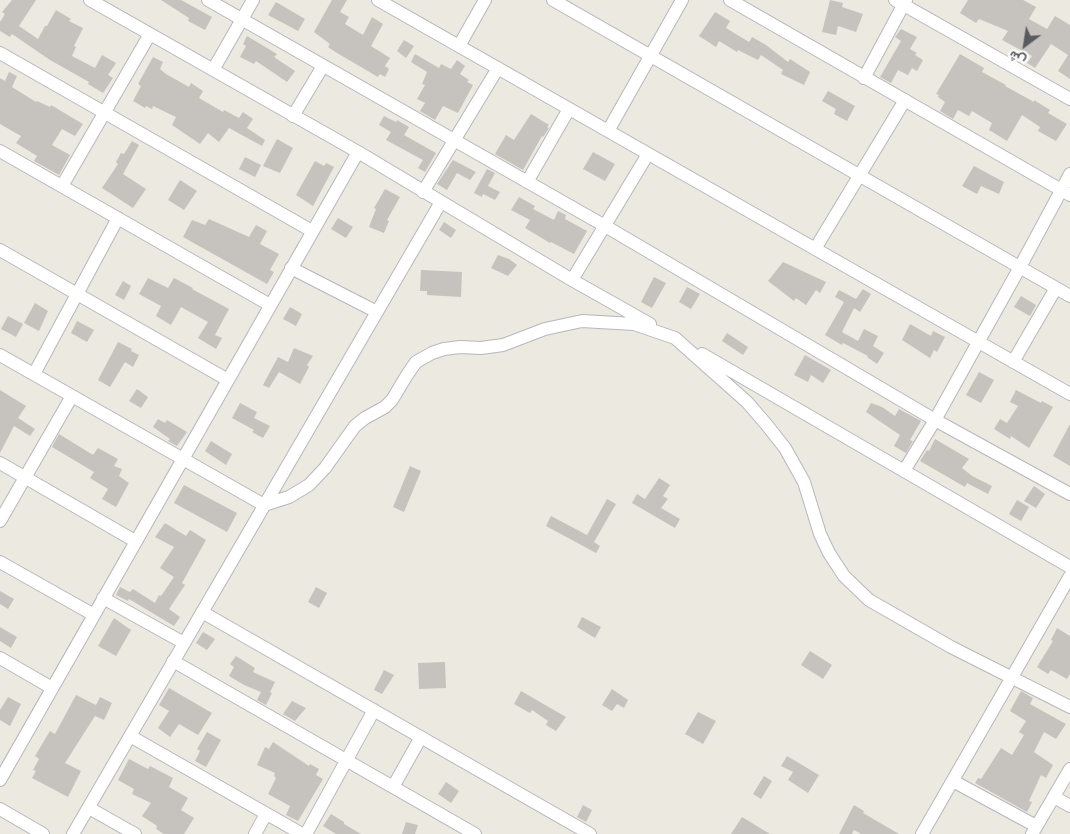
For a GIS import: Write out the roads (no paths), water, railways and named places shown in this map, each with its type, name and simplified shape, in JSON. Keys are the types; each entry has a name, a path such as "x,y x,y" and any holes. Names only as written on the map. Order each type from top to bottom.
{"street":[{"path":"90,0 358,152 572,280 1070,567"},
{"path":"208,0 604,226 935,420 1070,494"},
{"path":"213,70 253,0"},
{"path":"378,0 1070,394"},
{"path":"459,46 485,0"},
{"path":"553,0 1070,296"},
{"path":"608,131 682,0"},
{"path":"732,1 1065,192"},
{"path":"864,78 901,2 1070,99"},
{"path":"62,186 150,34"},
{"path":"0,53 312,231"},
{"path":"293,116 323,66"},
{"path":"423,192 498,68"},
{"path":"815,249 905,100"},
{"path":"527,182 569,109"},
{"path":"0,151 270,305"},
{"path":"0,780 4,762 52,688 358,152"},
{"path":"572,280 648,154"},
{"path":"904,470 935,420 1020,267 1065,192 1070,174"},
{"path":"73,834 441,202"},
{"path":"34,374 118,218"},
{"path":"0,250 228,380"},
{"path":"292,268 377,312"},
{"path":"1013,362 1056,288"},
{"path":"0,355 264,505 289,497 309,485 325,468 355,426 385,407 392,400 416,362 432,353 460,347 481,348 503,345 545,328 582,321 634,324 674,338 747,402 785,448 804,482 820,534 829,553 844,576 857,590 869,600 943,642 1070,706"},
{"path":"0,521 72,396"},
{"path":"0,463 136,541"},
{"path":"0,562 94,615"},
{"path":"922,834 1070,576"},
{"path":"103,598 184,643"},
{"path":"202,612 421,737 575,830 590,834"},
{"path":"0,658 52,688"},
{"path":"174,661 475,834"},
{"path":"306,834 374,710"},
{"path":"130,736 302,834"},
{"path":"393,787 421,737"},
{"path":"953,781 1034,830 1070,769"},
{"path":"1054,797 1070,806"},
{"path":"89,808 135,834"},
{"path":"0,809 43,834"},
{"path":"254,834 266,814"}]}
